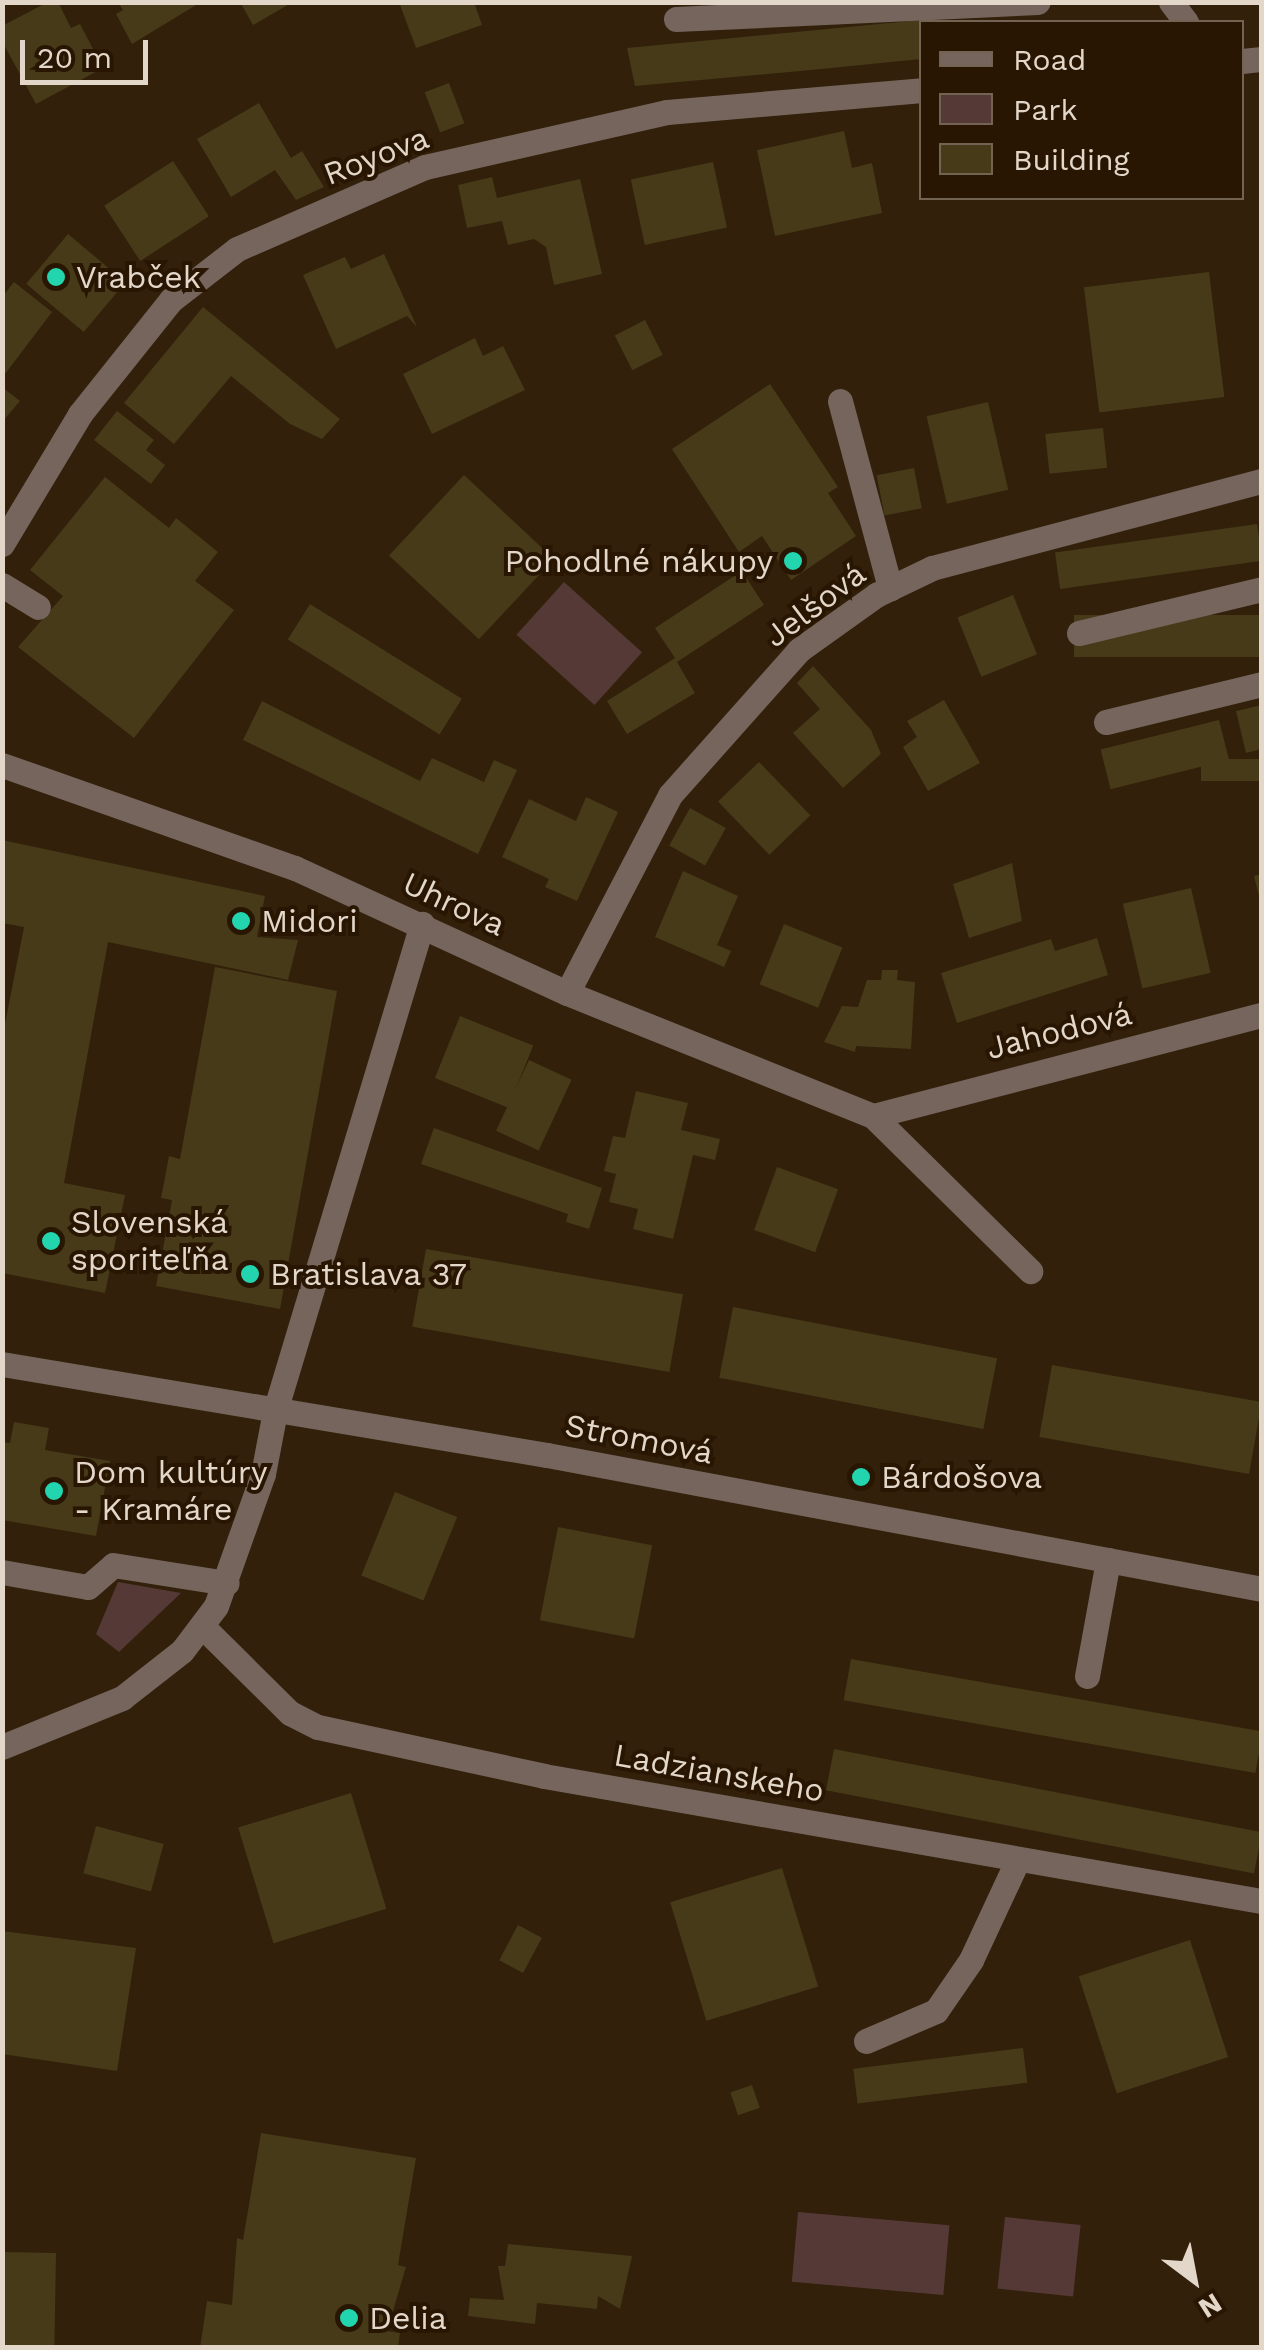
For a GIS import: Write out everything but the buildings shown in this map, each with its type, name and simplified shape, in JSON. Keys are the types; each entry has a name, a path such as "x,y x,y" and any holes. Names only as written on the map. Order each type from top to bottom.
{"street":[{"path":"676,19 1038,2"},
{"name":"Royova","path":"2,544 12,501 80,414 171,300 237,249 425,167 666,112 919,90"},
{"path":"840,401 890,588"},
{"name":"Jelšová","path":"568,994 670,794 799,650 890,588 932,568 1262,481"},
{"path":"2,585 38,608"},
{"path":"1079,633 1262,588"},
{"path":"1106,722 1262,684"},
{"name":"Uhrova","path":"2,764 182,824 422,924 568,994 873,1116"},
{"path":"7,1744 122,1698 203,1627 228,1583 263,1474 275,1411 422,924"},
{"name":"Jahodová","path":"873,1116 1262,1015"},
{"path":"873,1116 1030,1270"},
{"name":"Stromová","path":"2,1364 1262,1589"},
{"path":"1088,1676 1108,1560"},
{"path":"2,1572 88,1587 113,1565 228,1583"},
{"name":"Ladzianskeho","path":"203,1627 290,1714 313,1726 544,1776 1262,1901"},
{"path":"866,2041 936,2011 972,1960 1018,1860"}],"green space":[{"path":"564,582 642,652 595,705 516,635"},
{"path":"118,1582 181,1593 119,1652 96,1634"},
{"path":"798,2212 949,2225 943,2295 792,2282"},
{"path":"1005,2217 1081,2225 1073,2297 997,2289"}],"place":[{"name":"Vrabček","path":"56,277"},
{"name":"Pohodlné nákupy","path":"793,561"},
{"name":"Midori","path":"241,921"},
{"name":"Slovenská sporiteľňa","path":"51,1241"},
{"name":"Bratislava 37","path":"250,1274"},
{"name":"Bárdošova","path":"861,1477"},
{"name":"Dom kultúry - Kramáre","path":"54,1491"},
{"name":"Delia","path":"349,2318"}]}
